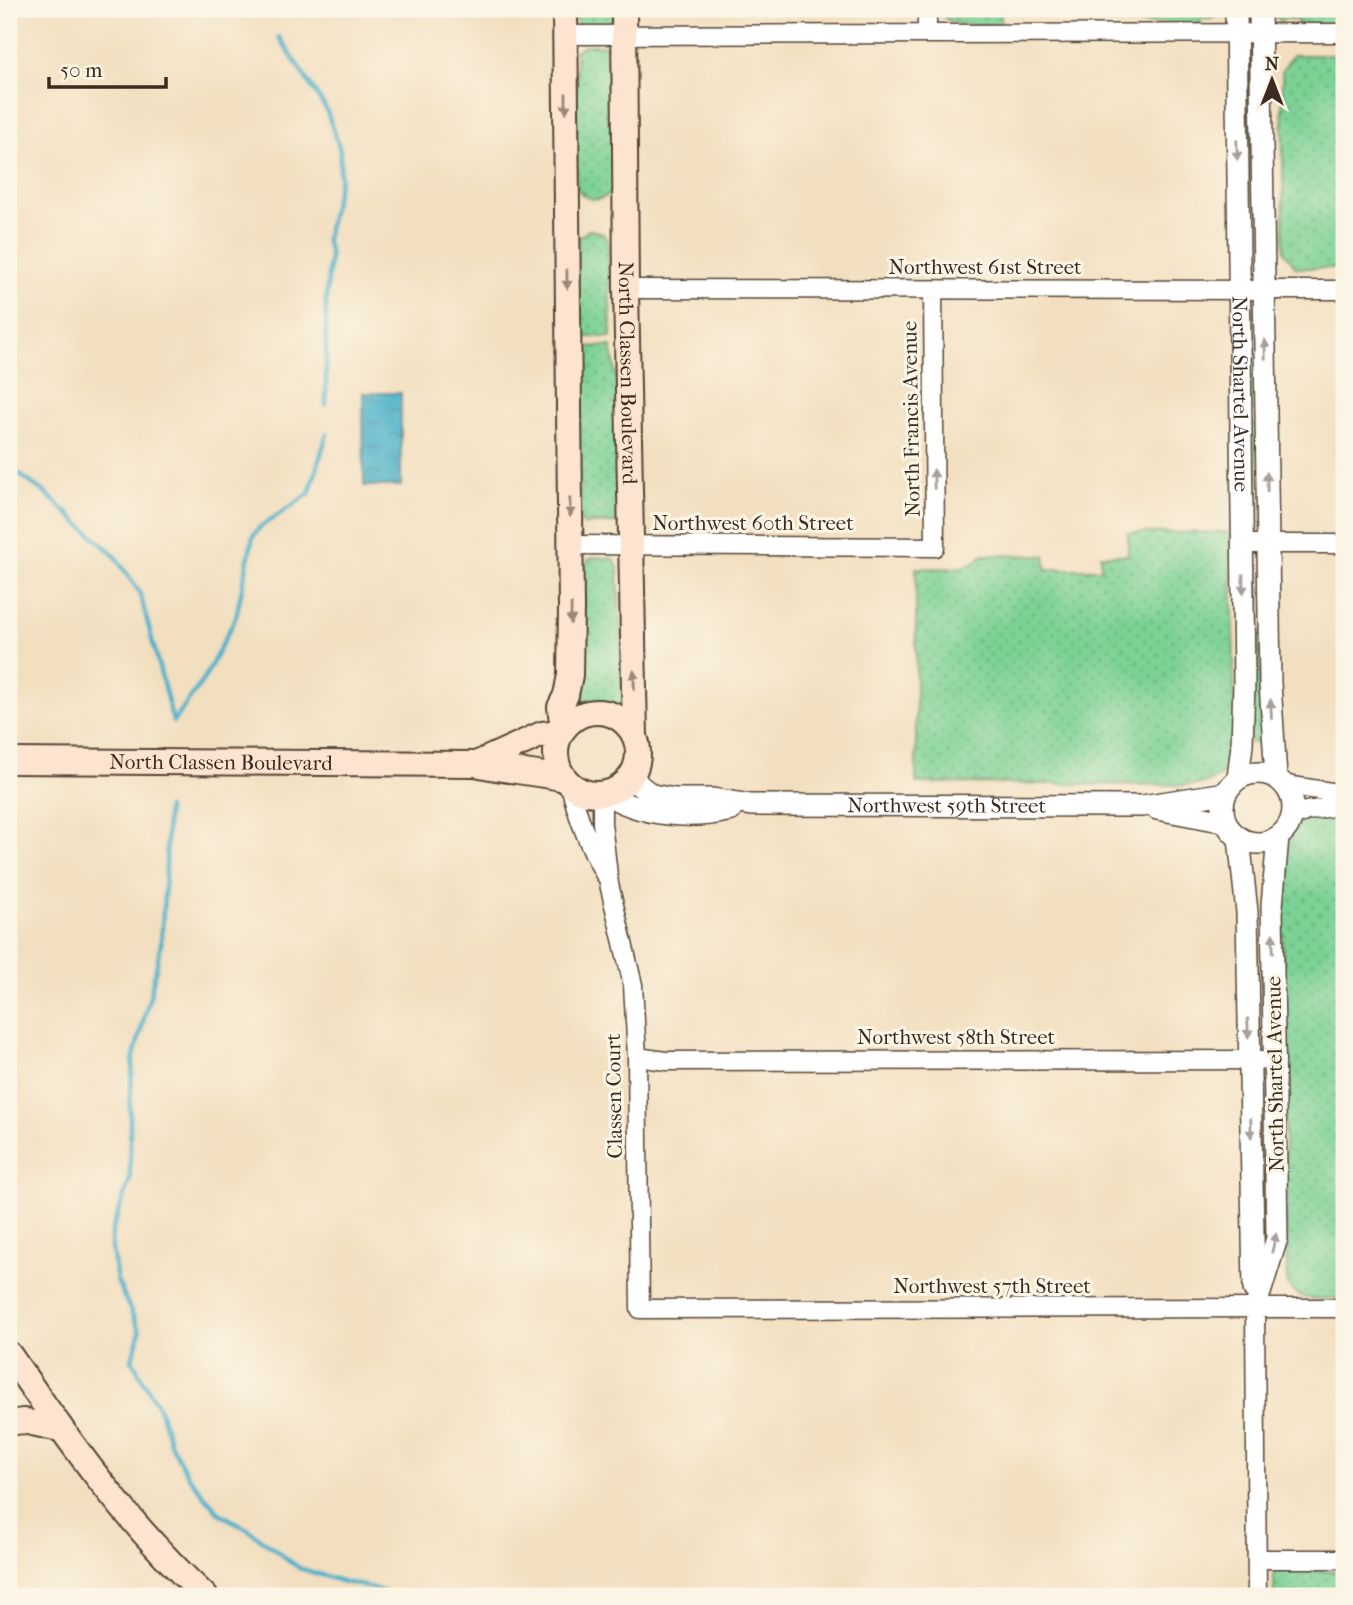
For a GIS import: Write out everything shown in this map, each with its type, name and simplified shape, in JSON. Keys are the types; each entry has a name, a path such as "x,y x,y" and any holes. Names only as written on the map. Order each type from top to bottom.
{"main road":[{"path":"565,9 570,676 560,707 562,730 555,748 556,759 567,782"},
{"name":"North Classen Boulevard","path":"624,9 626,289 635,737 638,756 632,775"},
{"name":"North Classen Boulevard","path":"476,764 542,734 562,730 580,715 602,712 622,720 635,737"},
{"name":"North Classen Boulevard","path":"9,761 476,764 509,772 537,772 567,782 583,792 604,793"},
{"path":"604,793 621,787 632,775"},
{"path":"9,1354 122,1510 205,1596"},
{"path":"9,1423 23,1421 61,1429"}],"street":[{"path":"927,9 927,33"},
{"name":"North Shartel Avenue","path":"1236,9 1244,683 1242,745 1223,813 1233,830 1247,912 1255,1309 1257,1596"},
{"name":"North Shartel Avenue","path":"1260,9 1270,683 1281,781 1292,795 1293,817"},
{"path":"565,35 1344,33"},
{"name":"Northwest 61st Street","path":"626,289 1344,290"},
{"name":"North Francis Avenue","path":"933,290 935,547"},
{"path":"1242,544 1344,544"},
{"name":"Northwest 60th Street","path":"571,545 935,547"},
{"path":"1232,786 1257,772 1281,781 1344,794"},
{"name":"Northwest 59th Street","path":"632,775 640,786 652,795 675,799 713,799 751,805 1142,806 1232,786"},
{"name":"Classen Court","path":"567,782 587,842 609,884"},
{"name":"Northwest 59th Street","path":"604,793 621,803 664,814 718,814 751,805"},
{"name":"Classen Court","path":"604,793 602,824 609,884 633,985 637,1057 640,1309"},
{"path":"1233,830 1259,843 1278,837 1293,817 1307,811 1344,804"},
{"name":"Northwest 59th Street","path":"1142,806 1233,830"},
{"name":"North Shartel Avenue","path":"1255,1309 1277,1238 1272,906 1278,837"},
{"name":"Northwest 58th Street","path":"637,1057 666,1061 1276,1060"},
{"name":"Northwest 57th Street","path":"640,1309 1344,1308"},
{"path":"1257,1559 1344,1559"}],"green space":[{"path":"572,9 614,9 614,17 605,26 578,25"},
{"path":"938,9 1001,9 1001,24 965,25 949,21"},
{"path":"1082,9 1220,9 1215,17 1200,20 1200,24 1082,23"},
{"path":"1271,9 1344,9 1344,24 1298,24 1297,20 1285,18 1282,22"},
{"path":"585,45 606,47 615,55 614,189 600,199 590,199 577,188 576,50"},
{"path":"1250,52 1255,269 1252,270 1249,269 1247,53"},
{"path":"1293,55 1344,55 1344,268 1297,268 1284,252 1282,71"},
{"path":"589,230 603,234 608,242 611,337 577,337 578,238"},
{"path":"1249,309 1255,309 1257,411 1250,411"},
{"path":"611,346 619,393 620,514 616,523 583,524 580,520 578,347"},
{"path":"1250,424 1257,424 1259,523 1254,526 1252,525"},
{"path":"1227,532 1232,539 1235,737 1230,738 1229,757 1220,776 1195,785 916,783 916,568 960,567 969,565 983,555 1045,556 1046,569 1101,569 1101,555 1128,555 1128,533"},
{"path":"595,557 614,559 618,567 623,710 598,704 574,709 582,675 583,569 588,560"},
{"path":"1254,562 1259,566 1263,742 1250,743 1251,564"},
{"path":"1344,811 1344,1298 1319,1299 1296,1294 1287,1281 1281,852 1284,843 1302,820"},
{"path":"1274,1571 1344,1571 1344,1596 1274,1596"}],"water":[{"path":"363,393 401,393 401,486 364,486"}],"waterway":[{"path":"279,37 326,109 340,150 340,178 326,238 330,255 326,300 326,405"},
{"path":"173,722 204,679 236,617 253,536 260,527 309,494 327,434"},
{"path":"9,467 44,492 114,555 140,593 173,722"},
{"path":"167,808 161,944 133,1060 130,1179 112,1231 111,1242 117,1281 140,1331 132,1360 160,1410 170,1443 189,1477 219,1513 249,1530 299,1568 395,1596"}]}
